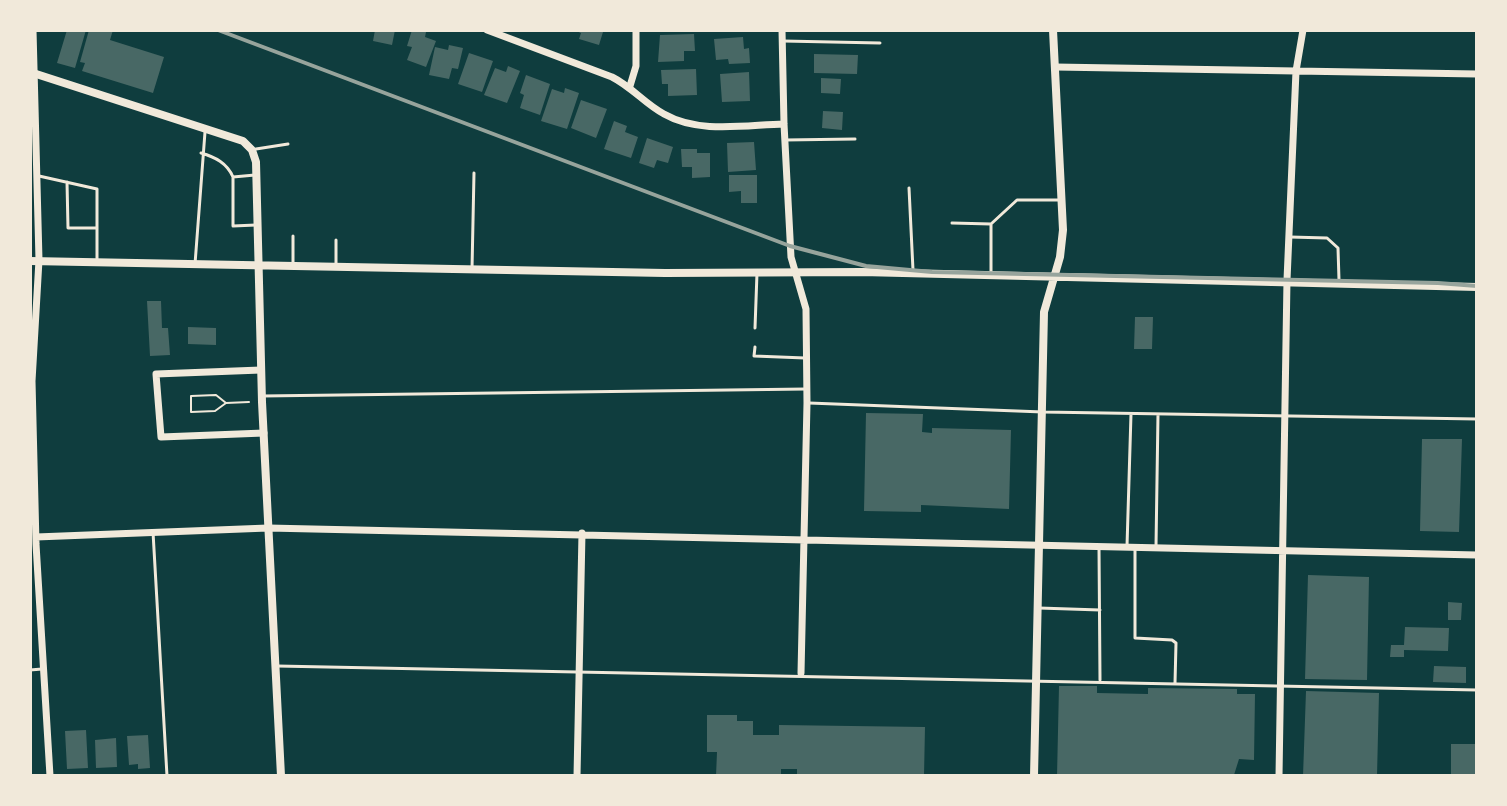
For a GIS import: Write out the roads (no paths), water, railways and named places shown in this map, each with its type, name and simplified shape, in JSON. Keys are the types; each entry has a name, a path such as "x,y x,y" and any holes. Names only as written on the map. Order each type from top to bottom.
{"street":[{"path":"33,30 36,175 31,381 34,541 50,776"},
{"path":"487,30 630,86 656,109 681,122 699,126 784,124"},
{"path":"630,86 636,66 636,30"},
{"path":"782,30 791,257 806,309 801,673"},
{"path":"1034,776 1044,312 1063,239 1053,30"},
{"path":"1279,776 1288,237 1296,71 1303,30"},
{"path":"1055,67 1477,74"},
{"path":"32,73 243,141 252,150 256,162 262,399 281,776"},
{"path":"34,260 913,274 1477,287"},
{"path":"261,370 156,374 161,437 264,433"},
{"path":"34,541 268,528 1477,555"},
{"path":"577,776 582,533"}],"lane":[{"path":"783,41 880,43"},
{"path":"195,264 205,129"},
{"path":"785,140 855,139"},
{"path":"252,150 288,144"},
{"path":"201,153 216,158 230,170 233,177 233,226 258,225"},
{"path":"472,269 474,173"},
{"path":"36,175 97,189 97,261"},
{"path":"233,177 256,175"},
{"path":"67,182 68,228 97,228"},
{"path":"909,188 913,274"},
{"path":"952,223 991,224 1017,200 1062,200"},
{"path":"991,224 991,276"},
{"path":"293,236 293,265"},
{"path":"1288,237 1327,238 1338,248 1340,284"},
{"path":"336,240 336,266"},
{"path":"755,328 757,273"},
{"path":"755,347 754,356 806,358"},
{"path":"262,399 806,389"},
{"path":"807,403 1043,412 1477,419"},
{"path":"1131,414 1131,549 1135,638 1172,640 1176,643 1175,683"},
{"path":"1156,550 1158,414"},
{"path":"153,532 167,776"},
{"path":"1099,548 1100,682"},
{"path":"1038,608 1100,610"},
{"path":"274,666 801,673 1477,690"},
{"path":"30,670 44,669"}],"railway":[{"path":"218,30 790,246 866,266 932,272 1477,286"}]}
